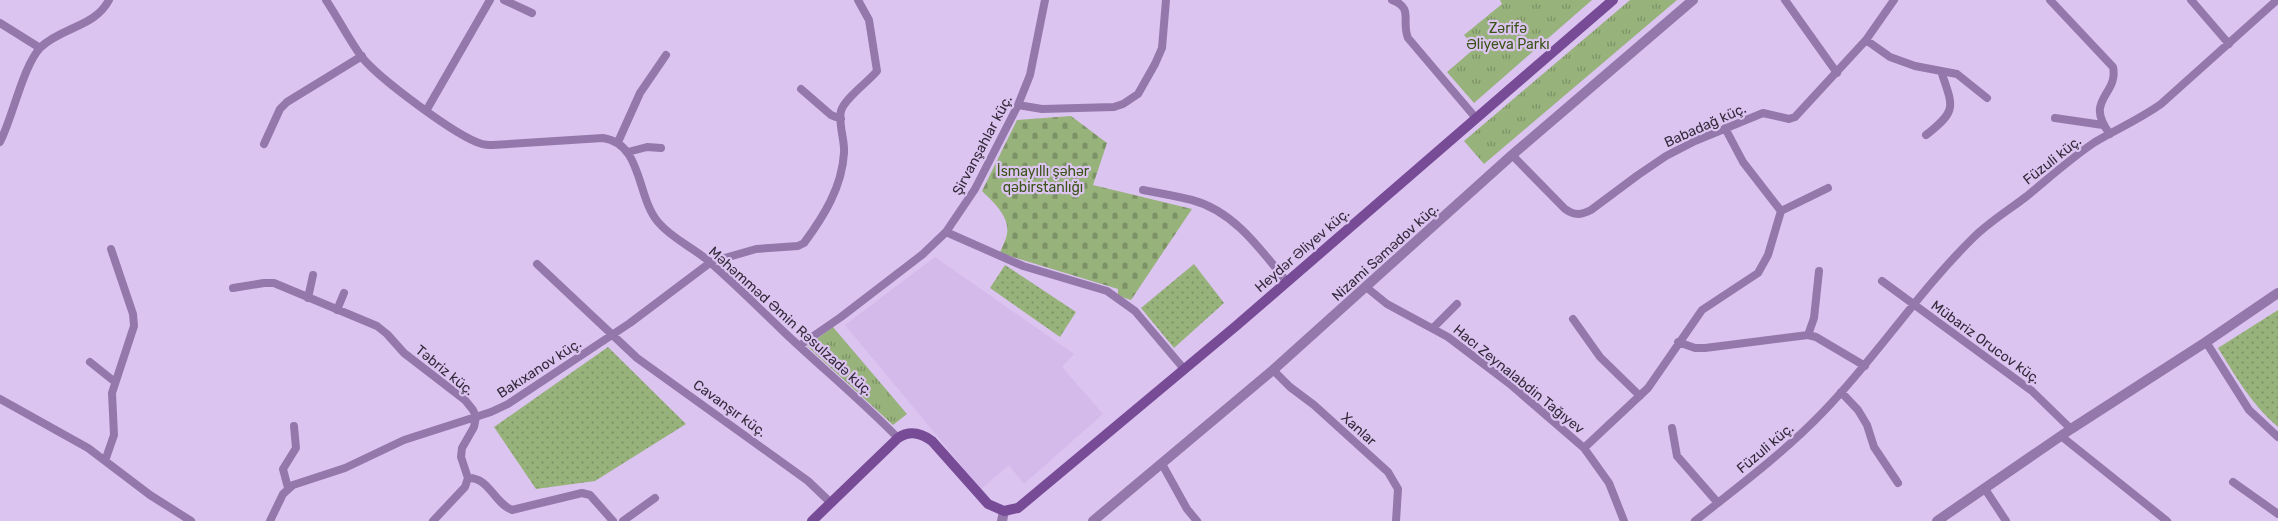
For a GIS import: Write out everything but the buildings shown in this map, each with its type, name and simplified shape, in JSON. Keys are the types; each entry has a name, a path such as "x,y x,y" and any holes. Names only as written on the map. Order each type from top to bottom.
{"main road":[{"name":"Heydər Əliyev küç.","path":"1003,516 1018,508 1287,282 1613,0"},
{"path":"812,521 898,438 904,434 915,433 932,441 988,504 1003,516"}],"street":[{"path":"0,142 20,90 40,48 53,38 88,22 104,9 109,0"},
{"path":"326,0 362,56 373,69 445,125 482,144 603,138 618,142 640,93 666,55"},
{"path":"426,111 490,0"},
{"path":"504,0 532,14"},
{"path":"711,262 756,249 798,246 804,243 831,201 841,177 844,152 841,119 843,107 876,71 869,20 858,0"},
{"name":"Şirvanşahlar küç.","path":"799,346 841,317 923,254 946,232 975,190 1018,105 1030,75 1045,0"},
{"path":"1018,105 1042,109 1114,107 1123,104 1138,94 1162,48 1166,0"},
{"path":"1392,0 1400,3 1404,8 1407,18 1405,30 1408,38 1476,117"},
{"name":"Nizami Səmədov küç.","path":"1093,521 1274,370 1512,155 1693,0"},
{"path":"1785,0 1837,73"},
{"name":"Babadağ küç.","path":"1512,155 1565,209 1572,214 1581,215 1591,210 1666,156 1725,128 1763,113 1789,119 1795,117 1866,40 1894,0"},
{"path":"2050,0 2113,67 2112,82 2100,102 2099,110 2103,125 2110,134"},
{"path":"2191,0 2229,44"},
{"name":"Füzuli küç.","path":"1695,521 1794,441 1842,392 1959,252 1986,226 2075,156 2110,134 2142,118 2161,104 2278,0"},
{"path":"0,23 40,48"},
{"path":"1866,40 1890,56 1915,66 1957,74 1988,98"},
{"path":"264,144 280,109 287,102 362,56"},
{"path":"1926,135 1946,119 1949,112 1950,98 1940,71"},
{"path":"801,89 831,115 841,119"},
{"path":"2055,118 2103,125"},
{"path":"1725,128 1743,162 1781,211"},
{"name":"Məhəmməd Əmin Rəsulzadə küç.","path":"618,142 628,152 656,220 672,236 711,262 898,438"},
{"path":"628,152 647,147 661,148"},
{"path":"1584,448 1640,396 1702,310 1747,281 1764,266 1781,211 1828,188"},
{"path":"1143,190 1194,200 1217,210 1250,237 1287,282"},
{"path":"946,232 1022,266 1107,291 1135,311 1184,369"},
{"path":"105,462 114,436 112,393 134,326 133,314 111,249"},
{"name":"Bakıxanov küç.","path":"476,417 508,404 612,335 711,262"},
{"name":"Cavanşır küç.","path":"538,264 644,363 808,481 831,503"},
{"path":"1808,335 1814,318 1819,272"},
{"path":"308,298 313,275"},
{"name":"Mübariz Orucov küç.","path":"1882,281 2032,391 2071,429"},
{"name":"Təbriz küç.","path":"233,288 264,283 274,284 377,326 388,334 404,353 465,400 474,410 476,417 404,440 345,468 288,488"},
{"name":"Hacı Zeynalabdin Tağıyev","path":"1366,287 1387,304 1434,328 1510,384 1584,448 1609,483 1624,521"},
{"path":"337,310 344,293"},
{"path":"1937,521 2071,429 2278,293"},
{"path":"1434,328 1457,304"},
{"path":"1573,319 1600,357 1640,396"},
{"path":"1678,342 1695,348 1705,348 1808,335 1816,337 1865,366"},
{"path":"2206,342 2249,410 2278,437"},
{"path":"90,362 115,382"},
{"name":"Xanlar","path":"1274,370 1290,387 1314,405 1388,472 1398,489 1396,521"},
{"path":"1842,392 1858,410 1867,425 1874,447 1898,483"},
{"path":"0,399 80,444 150,495 191,521"},
{"path":"433,521 460,495 465,487 468,478 461,457 462,448 474,427 476,417"},
{"path":"270,521 288,488 283,469 296,448 294,426"},
{"path":"1672,428 1677,456 1718,502"},
{"path":"2061,436 2167,521"},
{"path":"1162,464 1187,509 1197,521"},
{"path":"468,478 475,478 485,484 507,508 512,510 582,493 590,495 613,521"},
{"path":"2233,482 2278,514"},
{"path":"1985,489 2006,521"},
{"path":"623,521 655,498"}],"shaded area":[{"path":"935,257 1074,354 1062,367 1103,414 1024,484 1009,465 981,489 845,325"}],"green space":[{"name":"Zərifə Əliyeva Parkı","path":"1500,0 1592,0 1474,103 1447,72 1475,48 1464,35 1502,4"},
{"path":"1630,0 1677,0 1484,164 1464,141"},
{"name":"İsmayıllı şəhər qəbirstanlığı","path":"1071,116 1107,143 1093,185 1192,209 1131,300 1118,296 1118,289 1000,253 1007,234 1006,221 1000,210 982,191 1017,120"},
{"path":"1194,264 1224,303 1174,348 1141,308"},
{"path":"1005,265 1076,312 1060,337 990,288"},
{"path":"2278,310 2278,427 2252,400 2218,348"},
{"path":"833,327 907,414 893,425 807,346"},
{"path":"608,347 686,424 595,481 536,489 494,427"}]}
